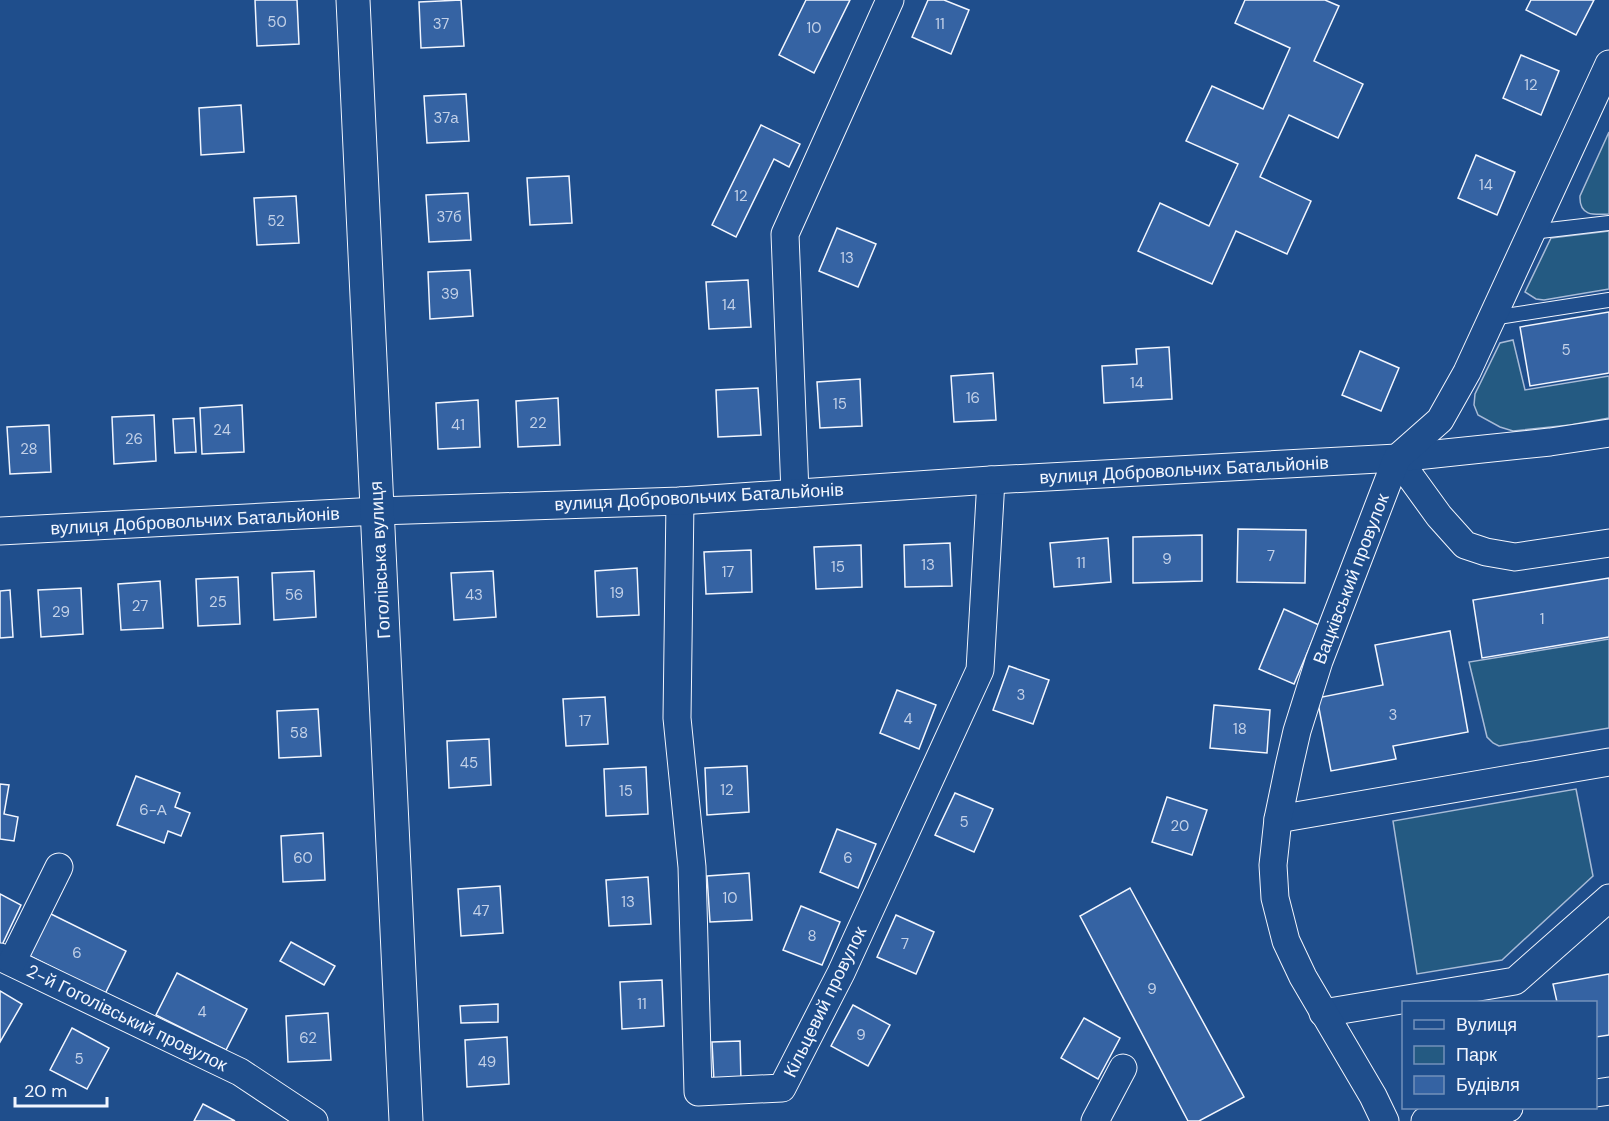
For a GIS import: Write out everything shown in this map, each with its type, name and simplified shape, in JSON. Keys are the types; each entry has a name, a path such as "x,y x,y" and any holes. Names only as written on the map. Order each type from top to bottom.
{"street":[{"name":"Гоголівська вулиця","path":"353,0 406,1121"},
{"path":"795,493 785,234 890,0"},
{"name":"Вацківський провулок","path":"1385,1121 1373,1096 1323,1013 1286,941 1275,898 1273,865 1278,819 1297,732 1319,661 1398,458 1440,420 1467,372 1609,64"},
{"name":"вулиця Добровольчих Батальйонів","path":"0,531 378,511 680,501 991,480 1398,458 1550,442 1609,433"},
{"path":"1398,458 1439,516 1465,545 1486,552 1515,557 1609,543"},
{"name":"Кільцевий провулок","path":"680,501 677,718 692,867 698,1092 782,1088 841,973 980,670 991,480"},
{"path":"1278,819 1609,766"},
{"path":"6,960 59,867"},
{"path":"1323,1013 1515,981 1609,898"},
{"name":"2-й Гоголівський провулок","path":"6,960 240,1072 314,1121"},
{"path":"1095,1121 1123,1068"},
{"path":"1425,1121 1497,1109"}],"lane":[{"path":"1532,232 1609,223"},
{"path":"1492,318 1609,300"}],"green space":[{"path":"1609,132 1609,214 1588,213 1580,203 1580,196"},
{"path":"1609,231 1609,289 1544,300 1536,299 1525,292 1551,238"},
{"path":"1513,340 1525,390 1609,376 1609,418 1513,431 1478,415 1474,405 1475,394 1500,343"},
{"path":"1609,639 1609,728 1499,746 1487,737 1469,662"},
{"path":"1576,789 1593,876 1502,960 1417,974 1393,821"}],"building":[{"path":"255,0 297,0 299,44 257,46"},
{"path":"461,0 464,46 421,48 419,2"},
{"path":"806,0 850,0 814,73 779,55"},
{"path":"928,0 944,0 969,10 951,54 912,37"},
{"path":"1245,0 1325,0 1339,6 1314,61 1363,84 1338,138 1289,115 1260,177 1311,201 1287,254 1236,231 1212,284 1138,251 1160,203 1209,226 1238,164 1186,141 1212,86 1263,109 1290,48 1235,23"},
{"path":"1531,0 1594,0 1576,35 1526,10"},
{"path":"1521,55 1559,71 1541,115 1503,98"},
{"path":"466,94 469,141 427,143 424,96"},
{"path":"241,105 244,152 201,155 199,108"},
{"path":"761,125 800,144 789,167 774,159 736,237 712,225"},
{"path":"1476,155 1515,172 1497,215 1458,198"},
{"path":"569,176 572,223 530,225 527,178"},
{"path":"468,193 471,240 429,242 426,195"},
{"path":"296,196 299,243 257,245 254,198"},
{"path":"837,228 876,244 858,287 819,271"},
{"path":"470,270 473,316 430,319 428,272"},
{"path":"748,280 751,327 709,329 706,282"},
{"path":"1609,312 1609,373 1530,386 1520,327"},
{"path":"1169,347 1172,399 1104,403 1102,366 1137,364 1136,349"},
{"path":"1360,351 1399,368 1381,411 1342,395"},
{"path":"993,373 996,420 954,422 951,376"},
{"path":"860,379 862,426 820,428 817,382"},
{"path":"758,388 761,435 718,437 716,390"},
{"path":"558,398 560,445 518,447 516,401"},
{"path":"478,400 480,447 438,449 436,403"},
{"path":"242,405 244,452 202,454 200,408"},
{"path":"154,415 156,461 114,464 112,417"},
{"path":"194,418 196,452 175,453 173,419"},
{"path":"49,425 51,472 10,474 7,427"},
{"path":"1238,529 1306,530 1305,583 1237,582"},
{"path":"1202,535 1202,581 1133,583 1133,537"},
{"path":"1108,538 1111,582 1054,587 1050,543"},
{"path":"950,543 952,586 905,587 904,545"},
{"path":"861,545 862,587 816,589 814,547"},
{"path":"751,550 752,592 706,594 704,552"},
{"path":"637,568 639,615 597,617 595,571"},
{"path":"314,571 316,617 274,620 272,573"},
{"path":"493,571 496,617 454,620 451,573"},
{"path":"238,577 240,624 198,626 196,579"},
{"path":"1609,578 1609,637 1482,658 1473,600"},
{"path":"160,581 163,628 121,630 118,584"},
{"path":"81,588 83,634 41,637 38,590"},
{"path":"10,590 13,637 0,638 0,591"},
{"path":"1284,609 1319,625 1294,684 1259,669"},
{"path":"1450,631 1468,732 1393,746 1396,759 1331,771 1317,698 1383,685 1375,645"},
{"path":"1009,666 1049,680 1033,724 993,710"},
{"path":"897,690 936,705 919,749 880,733"},
{"path":"605,697 608,744 566,746 563,699"},
{"path":"1214,705 1270,710 1267,753 1210,748"},
{"path":"318,709 321,756 279,758 277,711"},
{"path":"489,739 491,785 449,788 447,741"},
{"path":"747,766 749,812 707,815 705,768"},
{"path":"646,767 648,814 606,816 604,769"},
{"path":"136,776 180,793 175,807 190,813 181,836 168,831 164,843 117,825"},
{"path":"0,784 9,785 4,814 18,817 14,841 0,839"},
{"path":"955,793 993,809 974,852 935,835"},
{"path":"1167,797 1207,810 1192,855 1152,842"},
{"path":"837,829 876,844 858,888 820,872"},
{"path":"323,833 325,880 283,882 281,836"},
{"path":"749,873 752,920 710,922 707,876"},
{"path":"648,877 651,924 609,926 606,880"},
{"path":"500,886 503,933 461,936 458,889"},
{"path":"1130,888 1244,1097 1199,1121 1188,1121 1080,916"},
{"path":"0,894 21,905 1,947 0,947"},
{"path":"801,906 840,922 822,965 783,950"},
{"path":"49,913 126,951 105,994 28,955"},
{"path":"896,915 934,932 916,974 877,957"},
{"path":"291,942 335,966 324,985 280,961"},
{"path":"177,973 247,1009 226,1050 156,1015"},
{"path":"1609,974 1609,1035 1597,1037 1597,1001 1557,1001 1553,984"},
{"path":"662,980 664,1026 622,1029 620,982"},
{"path":"0,991 22,1004 0,1042"},
{"path":"498,1004 498,1022 461,1023 460,1006"},
{"path":"853,1005 890,1025 868,1066 831,1046"},
{"path":"328,1013 331,1060 288,1062 286,1016"},
{"path":"1084,1018 1120,1038 1098,1079 1061,1058"},
{"path":"72,1028 109,1048 87,1089 50,1070"},
{"path":"507,1037 509,1084 467,1087 465,1040"},
{"path":"740,1041 741,1081 714,1082 712,1042"},
{"path":"203,1104 235,1121 194,1121"}]}
